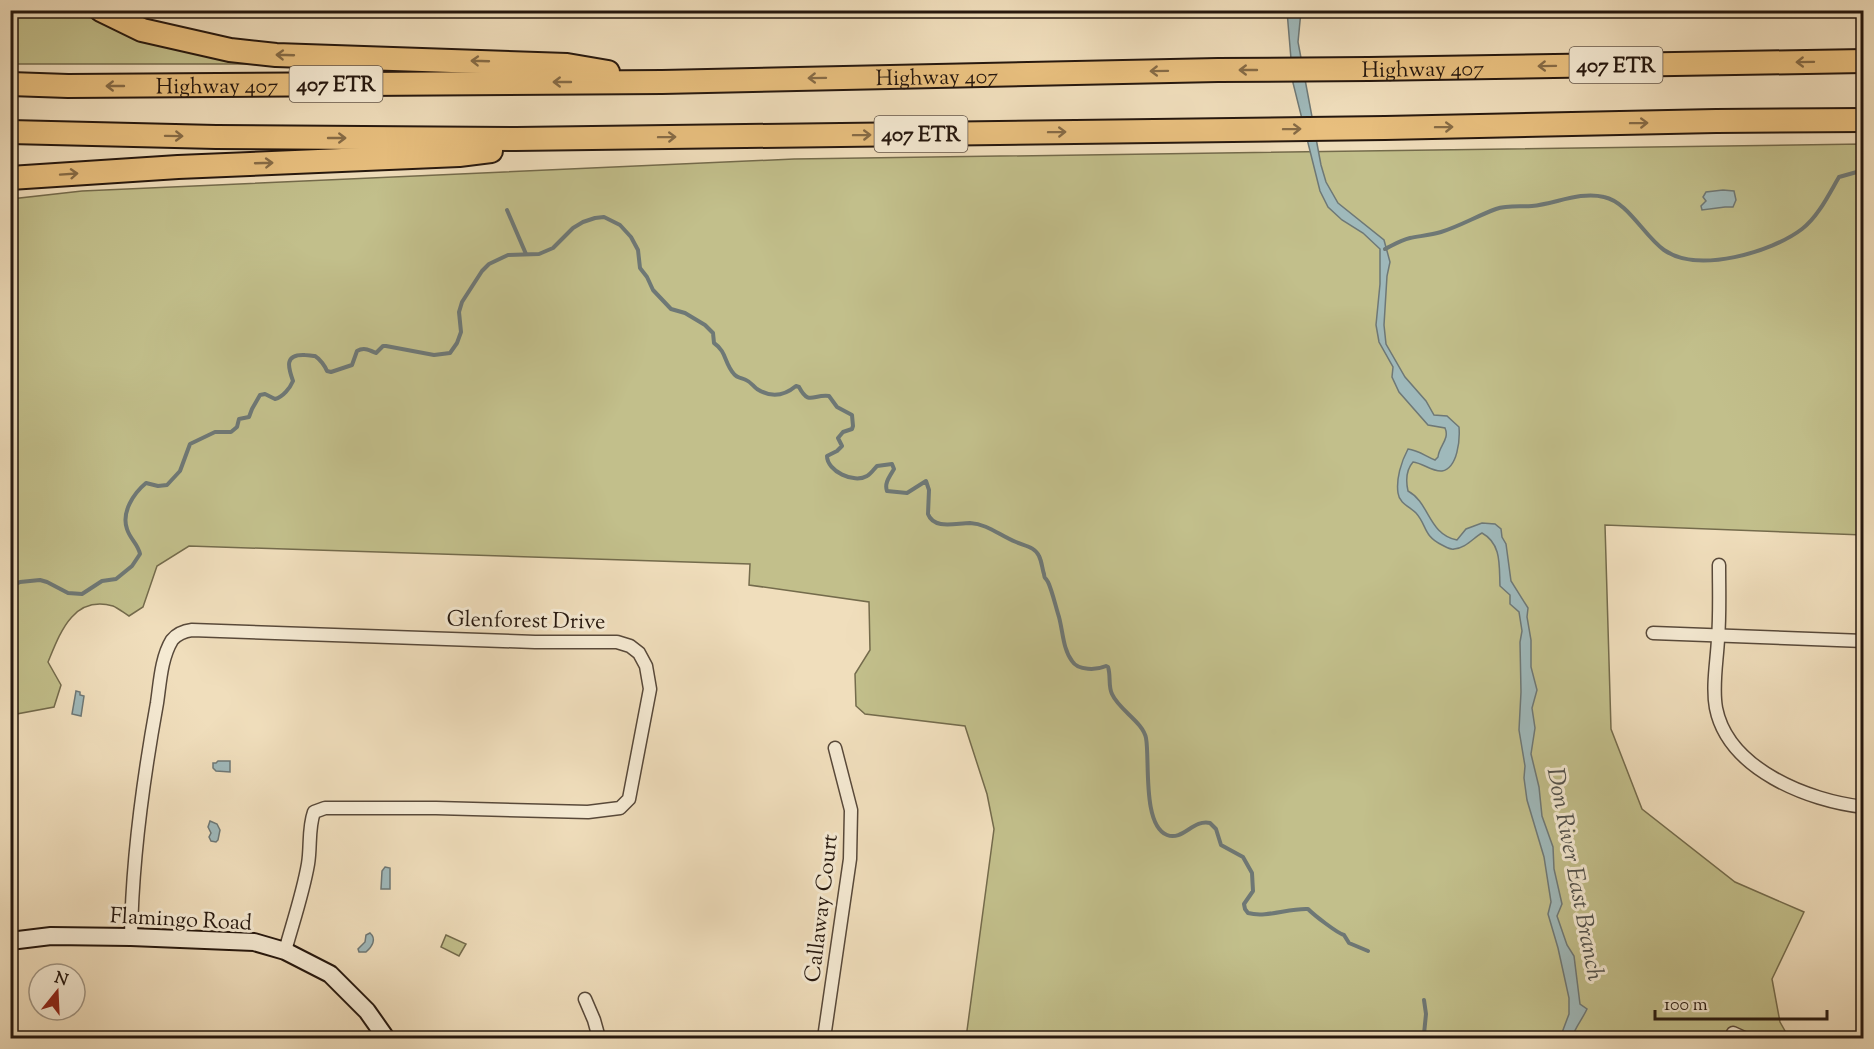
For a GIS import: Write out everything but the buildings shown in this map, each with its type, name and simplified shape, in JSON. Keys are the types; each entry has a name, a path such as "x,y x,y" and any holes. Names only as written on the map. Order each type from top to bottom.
{"highway":[{"path":"101,10 142,30 230,50 276,55 567,65 662,82"},
{"name":"Highway 407","path":"10,84 68,86 662,82 1218,70 1863,61"},
{"name":"407 ETR","path":"10,132 227,137 609,138 1863,120"},
{"path":"10,177 459,154 609,138"}],"street":[{"path":"1719,565 1716,708 1727,738 1761,771 1777,781 1820,799 1863,807"},
{"name":"Glenforest Drive","path":"131,937 137,845 155,711 165,658 173,639 183,631 535,642 618,642 630,646 639,653 646,666 650,689 629,799 620,808 588,812 325,808 314,812 310,823 307,870 285,951"},
{"path":"1653,633 1863,641"},
{"name":"Callaway Court","path":"824,1038 850,859 851,810 835,748"},
{"name":"Flamingo Road","path":"10,941 51,936 254,942 285,951 330,974 367,1011 386,1038"},
{"path":"585,999 599,1038"}],"shaded area":[{"path":"11,10 73,11 163,45 279,64 11,64"},
{"path":"1863,144 1863,535 1605,525 1611,729 1642,809 1735,882 1804,912 1772,979 1780,1022 1789,1038 966,1038 994,829 987,794 965,726 865,714 856,706 855,674 870,650 869,602 749,585 750,564 189,546 157,566 143,607 129,616 113,606 99,604 78,611 63,629 48,662 61,685 54,707 11,715 11,199 82,191 794,159"},
{"path":"446,935 466,944 459,956 441,947"}],"water":[{"path":"1287,11 1301,11 1298,42 1326,182 1338,203 1384,240 1390,262 1384,325 1386,344 1405,377 1426,401 1434,415 1447,416 1459,427 1458,445 1452,465 1438,471 1413,462 1407,476 1408,491 1421,503 1440,532 1447,537 1457,540 1466,529 1482,523 1495,524 1501,529 1506,544 1511,581 1528,608 1531,667 1537,690 1532,708 1535,728 1531,754 1539,787 1542,816 1553,847 1554,869 1562,904 1557,916 1567,945 1574,956 1580,1004 1587,1009 1572,1038 1560,1038 1569,1014 1569,998 1548,914 1551,902 1544,857 1527,800 1524,778 1525,766 1519,730 1522,631 1519,612 1510,604 1510,595 1500,586 1498,556 1493,543 1488,538 1482,533 1462,547 1448,548 1431,538 1416,513 1399,496 1398,476 1408,449 1435,460 1446,432 1445,428 1428,425 1399,392 1392,377 1393,367 1379,342 1376,325 1380,284 1380,249 1328,207 1320,191 1293,83"},
{"path":"1734,191 1736,200 1733,207 1702,210 1701,206 1706,201 1703,197 1706,192"},
{"path":"76,691 84,696 81,716 72,714"},
{"path":"230,761 230,772 216,771 213,763"},
{"path":"210,821 217,824 220,830 216,842 211,841 209,837"},
{"path":"385,867 390,868 390,889 381,889 382,871"},
{"path":"370,933 373,938 372,945 366,952 359,952 358,949 365,942 366,935"}],"waterway":[{"path":"1385,249 1407,239 1448,230 1500,208 1541,205 1577,197 1595,196 1613,200 1621,205 1657,244 1678,257 1696,260 1734,257 1773,245 1802,229 1818,212 1839,177 1864,170"},
{"path":"507,210 526,254"},
{"path":"10,587 20,582 40,580 68,593 82,594 102,581 116,579 132,566 140,554 128,533 126,523 127,510 137,492 146,483 158,486 167,485 180,471 190,444 215,432 231,432 237,427 239,419 249,417 260,395 265,394 275,399 283,394 293,381 289,366 291,359 298,355 315,356 327,371 331,372 352,365 357,351 362,349 376,353 386,346 434,355 450,353 461,332 459,312 462,302 489,264 508,255 539,254 553,248 573,228 583,222 604,217 620,225 631,237 638,250 640,268 653,290 671,309 685,313 705,325 713,333 714,343 721,350 735,375 767,394 782,394 796,386 809,398 829,396 837,407 852,415 852,429 843,432 838,438 842,446 827,456 831,467 836,471 849,477 862,478 877,466 892,464 894,469 887,482 887,491 907,493 926,481 929,490 928,514 935,522 940,524 970,523 983,526 1035,551 1040,558 1051,590 1069,656 1079,667 1093,669 1108,667 1110,688 1115,700 1144,732 1150,805 1159,829 1173,836 1198,824 1210,823 1216,829 1221,845 1243,857 1252,873 1253,891 1244,904 1248,913 1263,914 1308,909 1344,935 1349,943 1368,951"},
{"path":"1424,1000 1426,1014 1424,1034 1428,1038"}],"water label":[{"name":"Don River East Branch","path":"1576,874"}]}
